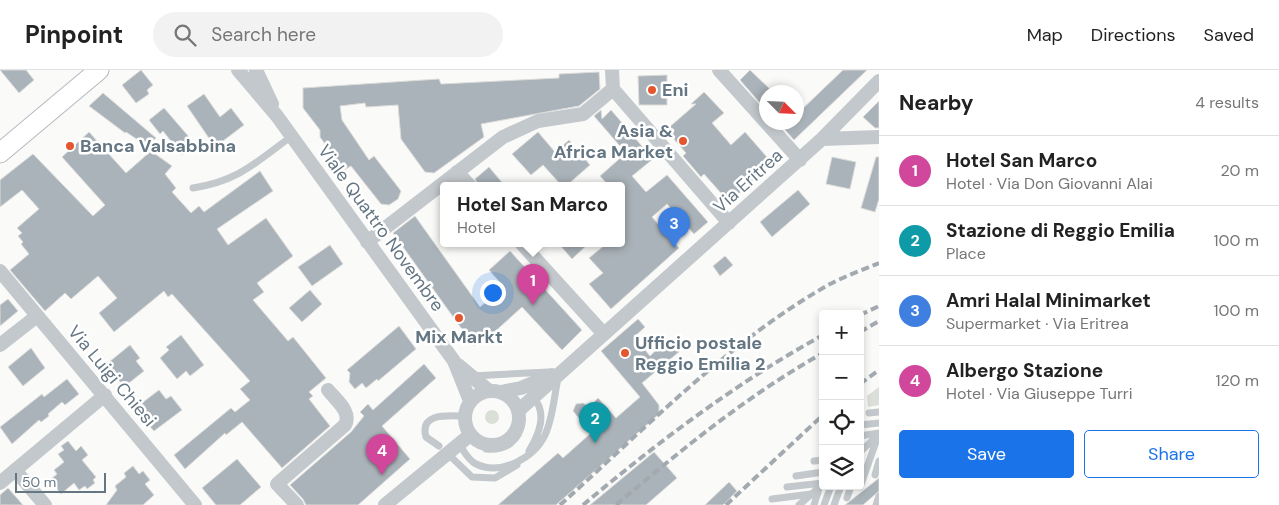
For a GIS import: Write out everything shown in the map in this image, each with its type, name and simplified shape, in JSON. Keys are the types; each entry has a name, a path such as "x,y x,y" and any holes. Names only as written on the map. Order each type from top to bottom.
{"main road":[{"path":"0,154 99,70"}],"street":[{"name":"Viale Quattro Novembre","path":"238,70 292,136 454,361"},
{"name":"Viale Quattro Novembre","path":"256,70 277,116"},
{"path":"612,70 613,89 729,224"},
{"path":"719,70 800,160"},
{"name":"Via Eritrea","path":"519,414 533,397 564,368 800,160 879,81"},
{"path":"444,182 510,134 538,121 582,114 613,89"},
{"path":"822,139 879,137"},
{"path":"457,172 466,182"},
{"path":"367,242 440,185"},
{"path":"525,247 603,333"},
{"name":"Via Luigi Chiesi","path":"0,271 105,395 189,503"},
{"path":"0,345 37,316"},
{"path":"385,505 443,449 475,439 494,445 505,442 516,430 519,414 512,399 471,376 454,361"},
{"path":"454,361 470,401"},
{"path":"475,439 466,426 464,416 470,401 478,394 521,388 564,368"},
{"path":"297,505 277,484 345,425 348,419 346,413 328,390"},
{"path":"0,483 105,395"},
{"path":"15,470 45,505"}],"lane":[{"path":"193,188 222,182 238,175 292,136"},
{"path":"464,416 439,416 428,422 426,435 429,441 443,449 469,476 482,479 495,478 504,474 525,458 545,436 564,368 471,376"},
{"path":"459,444 474,462 483,466 502,467 525,458 534,442 540,424 540,407 533,397 521,388"},
{"path":"869,413 879,412"},
{"path":"864,425 879,423"},
{"path":"864,436 879,434"},
{"path":"864,448 879,434"},
{"path":"864,475 879,434"},
{"path":"814,461 819,460"},
{"path":"874,475 879,461"},
{"path":"796,476 819,473"},
{"path":"787,487 819,485"},
{"path":"799,505 819,488"},
{"path":"814,505 820,490"},
{"path":"824,505 830,490"},
{"path":"834,505 840,490"},
{"path":"847,498 850,490"},
{"path":"772,499 810,496"},
{"path":"805,505 810,496"},
{"path":"876,505 879,496"}],"shaded area":[{"path":"879,387 879,405 868,407 867,396"},
{"path":"489,410 495,410 499,417 495,424 489,424 485,420 485,414"}],"building":[{"path":"0,70 26,70 34,80 19,93"},
{"path":"141,70 153,85 147,90 149,94 136,103 122,85"},
{"path":"750,70 766,85 759,85 759,102 740,80"},
{"path":"843,70 867,70 794,140 785,130 804,130 804,107"},
{"path":"599,72 600,89 579,106 481,124 484,137 434,173 425,172 401,139 398,105 366,107 365,103 340,106 342,120 369,160 374,156 401,191 398,199 389,205 381,204 351,166 344,170 320,137 320,130 303,108 303,88 439,79 441,84 559,78 559,74"},
{"name":"Eni","path":"667,75 667,105 639,105 638,76"},
{"path":"704,92 724,113 712,123 731,145 745,132 773,164 729,202 704,174 701,177 683,156 686,153 666,130 696,104 691,104"},
{"path":"103,93 156,138 147,146 125,133 89,106"},
{"path":"204,94 220,117 231,108 244,125 215,147 187,106"},
{"path":"879,101 879,128 875,128 863,117"},
{"path":"164,108 196,145 182,155 163,131 160,134 149,120"},
{"path":"601,110 602,119 611,110 653,159 632,176 646,192 667,175 708,222 694,234 667,204 652,217 679,248 611,309 589,284 603,273 589,258 602,247 625,247 625,182 605,182 600,176 626,153 594,116"},
{"path":"89,132 126,173 151,151 172,166 165,174 176,188 172,192 191,213 199,206 204,212 260,171 273,191 217,229 228,245 266,218 293,256 257,283 264,292 253,300 288,341 293,337 326,378 309,392 313,396 309,399 330,426 282,468 242,422 226,435 225,433 185,469 174,455 231,408 235,412 250,400 240,389 250,381 172,294 168,297 164,291 114,332 99,313 117,298 98,276 71,299 65,293 45,311 10,270 29,254 21,244 23,242 18,236 22,233 17,228 39,209 22,190 0,207 0,180 33,154 93,216 105,205 62,157"},
{"path":"538,132 555,152 569,140 590,165 571,182 558,182 543,165 531,175 512,154"},
{"path":"832,157 856,162 850,189 826,184"},
{"path":"876,157 879,157 879,199 875,212 861,208"},
{"path":"489,167 502,182 477,182 475,179"},
{"path":"798,190 810,204 772,237 760,222"},
{"path":"415,216 480,307 504,287 489,270 510,251 582,330 562,350 522,307 490,336 474,346 393,233"},
{"path":"330,245 343,264 312,286 298,267"},
{"path":"562,247 585,247 572,259"},
{"path":"725,256 733,265 720,276 713,266"},
{"path":"310,290 322,304 302,322 289,308"},
{"path":"8,299 18,311 0,326 0,305"},
{"path":"638,319 645,327 634,337 650,356 669,338 680,351 642,383 659,405 659,414 556,505 498,505 558,453 563,458 591,433 573,411 576,404 583,403 589,407 598,398 616,418 640,397 601,351"},
{"path":"399,326 416,349 378,381 377,379 366,388 362,383 355,389 349,382 350,373 347,370"},
{"path":"181,335 204,365 190,376 186,371 177,379 160,358 169,350 166,347"},
{"path":"130,345 140,358 136,361 144,371 124,387 116,377 112,379 103,367"},
{"path":"31,348 45,368 23,386 8,367"},
{"path":"424,364 436,378 382,426 410,459 358,505 306,505 290,485 351,432 364,416 360,412 368,404 373,410"},
{"path":"67,379 79,394 65,405 62,402 48,414 49,416 41,422 39,420 12,444 0,427 42,394 44,397"},
{"path":"159,390 166,399 171,396 182,410 154,431 143,419 146,416 138,406"},
{"path":"68,441 76,451 81,446 88,455 82,460 96,477 93,480 95,483 87,489 85,486 79,490 74,483 61,494 50,480 57,474 54,470 64,462 58,454 64,450 61,446"},
{"path":"654,452 677,478 646,505 590,505"},
{"path":"237,459 261,487 240,505 216,505 202,488"},
{"path":"133,466 139,474 143,471 150,480 145,484 154,495 143,505 106,505 117,490 115,486 126,477 124,473"},
{"path":"879,478 879,491 863,505 845,505 864,490"},
{"path":"729,482 737,491 723,505 705,505"},
{"path":"8,488 23,505 0,505 0,495"}],"railway":[{"path":"560,505 689,387 757,332 830,284 879,263"},
{"path":"864,313 879,306"},
{"path":"864,330 879,321"},
{"path":"583,505 698,414 759,373 819,337"},
{"path":"616,505 716,424 768,387 820,355"},
{"path":"864,381 879,370"},
{"path":"726,505 819,419"}],"place":[{"name":"Eni","path":"652,90"},
{"name":"Asia & Africa Market","path":"683,141"},
{"name":"Banca Valsabbina","path":"70,146"},
{"name":"Amri Halal Minimarket","path":"674,248"},
{"name":"Hotel San Marco","path":"533,305"},
{"name":"Mix Markt","path":"459,318"},
{"name":"Ufficio postale Reggio Emilia 2","path":"625,353"},
{"name":"Stazione di Reggio Emilia","path":"595,443"},
{"name":"Albergo Stazione","path":"382,475"}]}
